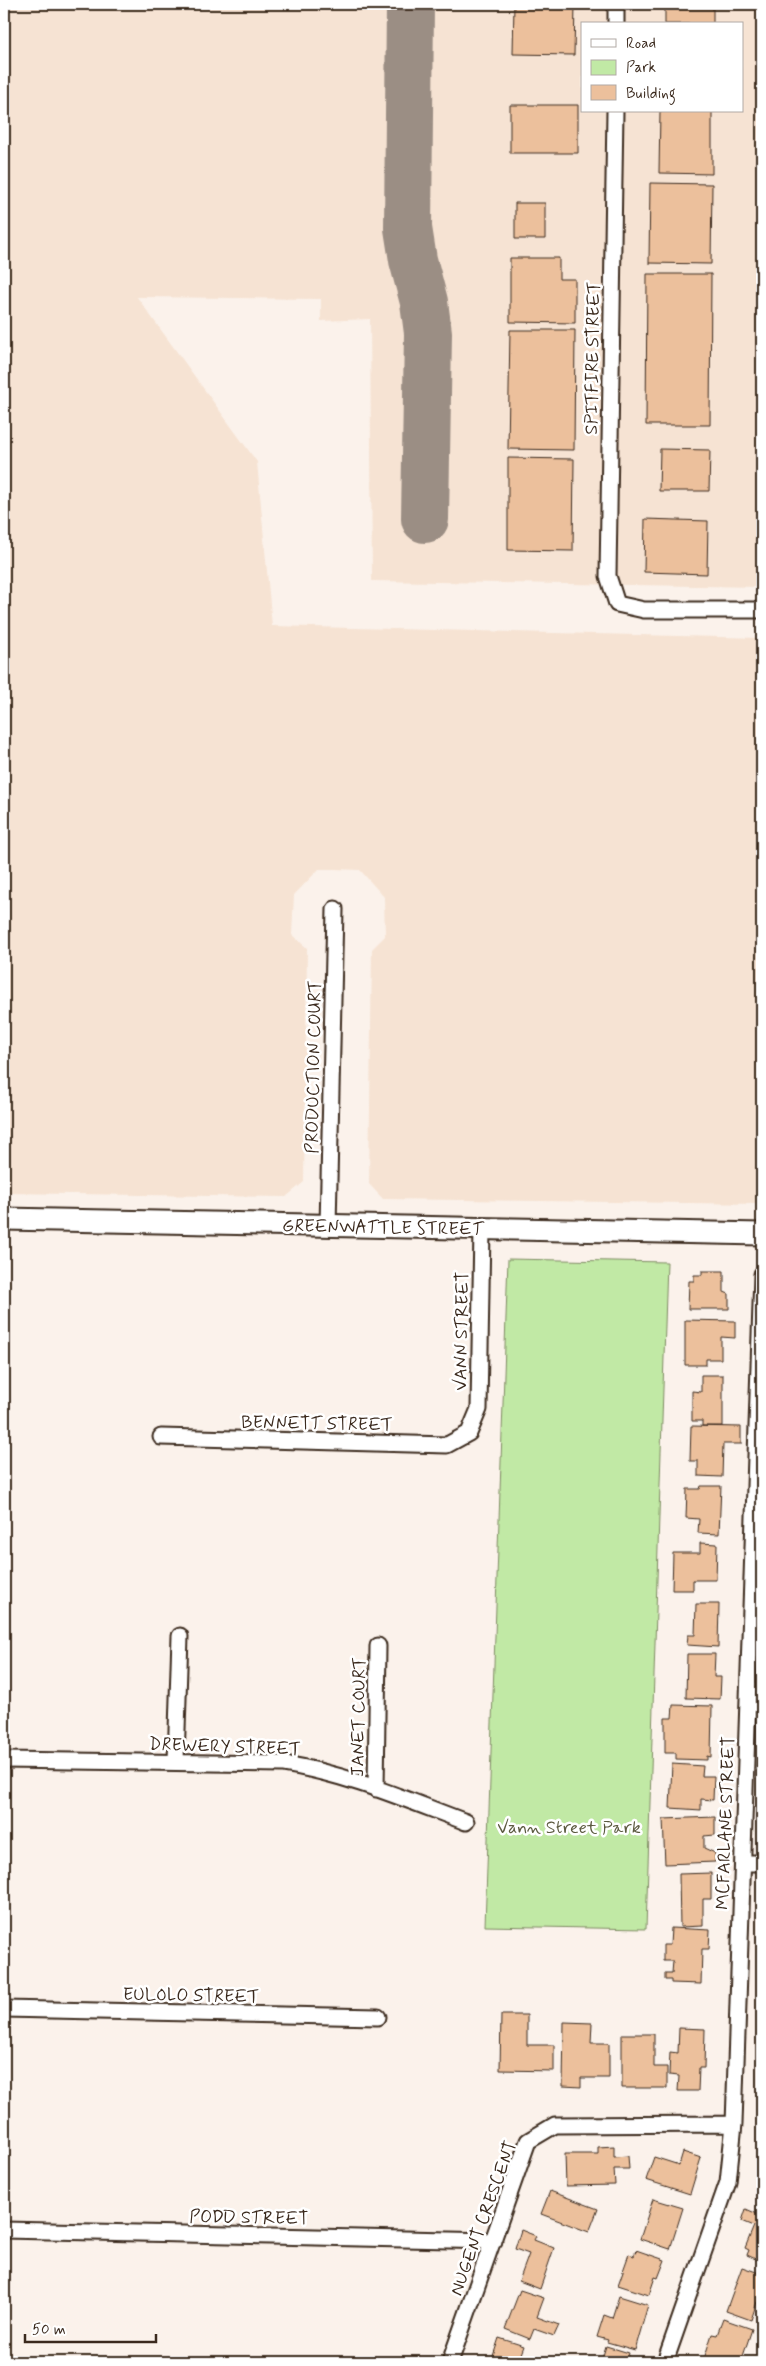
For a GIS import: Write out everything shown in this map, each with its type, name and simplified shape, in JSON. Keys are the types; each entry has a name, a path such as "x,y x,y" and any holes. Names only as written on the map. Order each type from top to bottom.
{"street":[{"path":"616,4 616,22"},
{"name":"SPITFIRE STREET","path":"615,112 608,576 618,604 644,610 762,610"},
{"name":"PRODUCTION COURT","path":"328,1226 335,908"},
{"name":"GREENWATTLE STREET","path":"4,1219 762,1234"},
{"name":"VANN STREET","path":"469,1433 479,1410 482,1229"},
{"name":"MCFARLANE STREET","path":"665,2362 728,2182 734,2124 743,1863 756,1657 762,1274"},
{"name":"BENNETT STREET","path":"161,1437 447,1445 469,1433"},
{"path":"176,1761 180,1636"},
{"name":"JANET COURT","path":"376,1789 378,1646"},
{"name":"DREWERY STREET","path":"4,1760 284,1764 314,1769 376,1789 466,1822"},
{"path":"743,1863 762,1863"},
{"name":"EULOLO STREET","path":"4,2010 378,2017"},
{"name":"NUGENT CRESCENT","path":"450,2362 528,2141 555,2125 734,2124"},
{"name":"PODD STREET","path":"4,2230 494,2241"}],"shaded area":[{"path":"4,4 762,4 762,587 372,581 370,319 321,321 321,299 137,297 257,462 272,626 762,638 762,1204 383,1199 369,1184 372,949 385,936 384,897 360,870 334,869 319,869 294,895 292,935 307,948 304,1182 286,1197 4,1193"}],"green space":[{"name":"Vann Street Park","path":"508,1259 667,1262 646,1929 485,1926"}],"building":[{"path":"514,4 575,4 574,55 513,54"},
{"path":"665,4 713,4 713,22 665,22"},
{"path":"510,105 578,105 578,153 510,153"},
{"path":"660,112 712,112 712,174 659,173"},
{"path":"650,183 712,184 711,264 649,263"},
{"path":"515,203 545,203 545,239 515,239"},
{"path":"510,258 559,258 559,279 575,279 575,323 510,322"},
{"path":"647,274 711,274 710,425 646,425"},
{"path":"510,330 575,330 574,450 508,449"},
{"path":"660,449 710,450 709,491 659,491"},
{"path":"508,458 574,459 573,551 508,550"},
{"path":"645,519 708,521 707,574 644,572"},
{"path":"702,1271 724,1271 724,1292 729,1294 729,1309 688,1309 689,1281 694,1281 694,1275 702,1275"},
{"path":"685,1320 735,1321 735,1338 721,1337 721,1359 706,1359 706,1365 685,1365"},
{"path":"701,1375 723,1375 723,1426 702,1426 702,1421 692,1421 692,1391 701,1392"},
{"path":"691,1426 741,1427 741,1444 723,1444 722,1477 698,1476 698,1461 690,1461"},
{"path":"701,1486 721,1486 719,1534 698,1533 699,1519 686,1518 687,1489 700,1489"},
{"path":"700,1543 717,1544 716,1580 693,1580 693,1590 672,1590 673,1553 700,1553"},
{"path":"696,1604 719,1604 718,1647 687,1645 688,1635 695,1635"},
{"path":"687,1654 715,1654 714,1677 721,1677 720,1699 686,1698"},
{"path":"673,1705 712,1706 711,1757 707,1756 707,1760 676,1759 676,1753 665,1753 665,1718 672,1718"},
{"path":"672,1764 703,1766 702,1776 714,1776 713,1800 701,1799 701,1810 670,1808"},
{"path":"715,1817 715,1835 704,1836 704,1848 715,1853 715,1862 665,1864 663,1819"},
{"path":"711,1873 711,1899 703,1899 703,1926 680,1927 679,1874"},
{"path":"671,1928 710,1930 709,1949 702,1949 701,1984 671,1983 671,1980 665,1980 665,1973 672,1973 673,1961 663,1961 663,1945 670,1945"},
{"path":"501,2015 527,2015 527,2045 554,2045 554,2071 500,2070"},
{"path":"564,2022 592,2023 591,2043 609,2043 609,2078 581,2078 581,2087 563,2086"},
{"path":"679,2028 705,2029 704,2068 699,2068 698,2091 678,2091 679,2076 669,2075 670,2052 678,2053"},
{"path":"622,2034 654,2034 654,2067 667,2067 667,2088 622,2088"},
{"path":"614,2146 614,2157 628,2156 629,2169 614,2169 615,2185 566,2186 565,2154 598,2154 598,2147"},
{"path":"683,2152 701,2158 690,2194 646,2180 654,2157 679,2165"},
{"path":"550,2191 598,2209 589,2232 541,2214"},
{"path":"653,2199 683,2208 670,2249 640,2239"},
{"path":"746,2209 762,2216 762,2262 747,2255 749,2250 745,2248 754,2226 742,2221"},
{"path":"521,2230 536,2236 534,2240 554,2248 540,2289 519,2281 529,2254 515,2249"},
{"path":"636,2250 665,2260 658,2278 655,2277 649,2295 618,2285 629,2254 634,2256"},
{"path":"742,2267 762,2274 762,2304 757,2302 751,2320 726,2311"},
{"path":"520,2290 544,2298 537,2317 559,2325 554,2336 534,2329 530,2339 505,2329"},
{"path":"619,2296 648,2305 635,2350 597,2337 604,2315 612,2318"},
{"path":"723,2319 752,2329 741,2362 713,2362 704,2359 712,2334 717,2335"},
{"path":"499,2338 524,2346 518,2362 491,2362"},
{"path":"606,2346 629,2353 626,2362 601,2362"}],"taxiway":[{"path":"410,4 408,228 413,260 424,302 428,333 425,519"}]}
